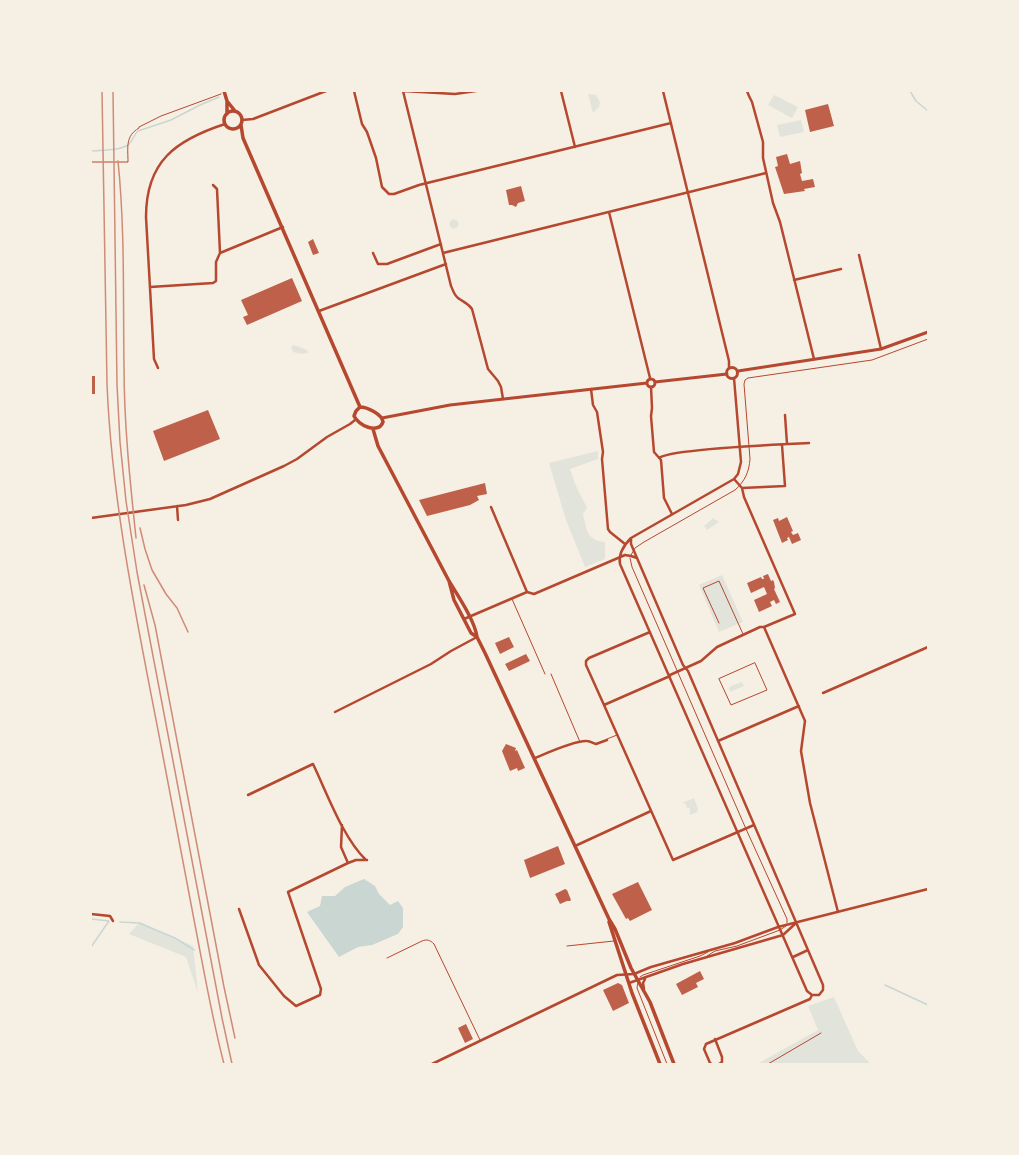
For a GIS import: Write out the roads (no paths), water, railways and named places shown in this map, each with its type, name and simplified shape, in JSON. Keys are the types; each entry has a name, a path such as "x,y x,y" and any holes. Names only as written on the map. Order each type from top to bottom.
{"main road":[{"path":"224,92 227,101 235,112 240,115 242,120 241,125 243,138 360,407"},
{"path":"227,101 226,114 224,118 225,124 229,128 234,129 243,138"},
{"path":"226,114 235,112"},
{"path":"234,129 241,125"},
{"path":"360,407 364,407 382,418 381,426 378,429 373,429 356,420 354,416 360,407"},
{"path":"373,429 378,446 476,630 477,638 615,929 634,974 644,990 674,1064"},
{"path":"449,581 454,600 471,633 477,638"},
{"path":"609,919 614,940 637,1008 660,1064"}],"street":[{"path":"242,120 253,119 326,91"},
{"path":"354,91 362,124 367,132 376,158 382,187 388,194 394,194 426,183 671,124"},
{"path":"476,91 455,94 403,91 454,293 472,309 488,369 498,381 501,387 503,399"},
{"path":"561,91 575,147"},
{"path":"663,91 729,361 727,374"},
{"path":"747,91 752,102 763,142 763,158 766,173 814,359"},
{"path":"158,368 154,359 146,217 148,196 155,171 170,152 183,142 225,124"},
{"path":"443,252 766,173"},
{"path":"150,287 213,283 216,281 216,262 220,253 217,189 213,185"},
{"path":"608,212 650,378 655,382 720,376 727,374"},
{"path":"220,253 283,227"},
{"path":"373,253 378,264 387,264 441,244"},
{"path":"859,255 881,349"},
{"path":"319,311 446,264"},
{"path":"794,280 841,269"},
{"path":"738,371 881,349 928,332"},
{"path":"729,368 734,367 738,371"},
{"path":"738,371 738,374 734,378 741,462 738,474 734,479 631,538 625,544 620,557 621,567 670,676 778,927 783,934 807,991 812,996"},
{"path":"727,374 731,378 734,378"},
{"path":"647,383 647,380 650,378"},
{"path":"655,382 651,387 653,446 654,452 662,464 664,498 672,514"},
{"path":"647,383 648,386 651,387"},
{"path":"382,418 450,405 647,383"},
{"path":"590,390 593,405 597,412 604,452 602,459 608,529 625,544"},
{"path":"785,414 788,444"},
{"path":"91,518 177,506 210,499 297,459 327,437 356,420"},
{"path":"659,458 665,454 749,446 809,443"},
{"path":"741,487 785,486 782,445"},
{"path":"604,705 670,676 704,659 717,647 760,627 764,627 795,614 741,487 734,479"},
{"path":"177,506 178,520"},
{"path":"491,507 527,592"},
{"path":"631,538 631,544 636,558 686,668 824,986 824,990 817,996 812,996 810,999 706,1044 704,1049 710,1063 712,1064"},
{"path":"464,619 527,592 534,594 625,555 636,558"},
{"path":"764,627 805,721 802,751 810,803 838,912"},
{"path":"650,632 589,658 586,661 586,665 673,860 754,825"},
{"path":"335,712 431,664 451,651 477,638"},
{"path":"823,693 928,647"},
{"path":"718,741 799,706"},
{"path":"535,758 580,742 589,741 596,744 607,740"},
{"path":"239,909 259,965 284,996 296,1006 320,995 321,989 288,892 348,863 356,860 367,860 359,853 342,825 313,764 248,795"},
{"path":"575,846 651,811"},
{"path":"342,825 343,835 341,847 348,863"},
{"path":"432,1064 617,975 634,974 651,967 734,943 778,927 928,889"},
{"path":"91,914 110,916 113,921"},
{"path":"629,983 703,958 783,934 796,923"},
{"path":"793,957 808,950"},
{"path":"644,990 643,983 645,978"},
{"path":"716,1039 722,1057 722,1062 719,1064"}],"lane":[{"path":"703,958 715,952 780,930 787,925 787,919 746,829 632,567 630,556 633,551 644,542 741,487 749,469 750,459 744,384 745,380 748,378 872,360 928,339"},
{"path":"719,623 703,588 719,581 743,635"},
{"path":"512,598 545,674"},
{"path":"551,674 580,742"},
{"path":"607,740 617,735"},
{"path":"387,958 422,940 432,941 481,1040"},
{"path":"567,946 614,940"},
{"path":"667,1064 637,988 638,981 643,975 700,956 713,949"}],"waterway":[{"path":"910,91 916,101 928,111"},
{"path":"91,151 116,149 126,146 130,143 138,131 171,120 219,97"},
{"path":"91,919 109,921"},
{"path":"91,947 109,921"},
{"path":"120,922 139,923 175,938 194,950"},
{"path":"885,985 928,1005"}],"railway":[{"path":"102,91 107,384 114,477 136,614 208,994 224,1064"},
{"path":"113,91 117,385 120,442 126,501 137,572 232,1064"},
{"path":"118,161 123,238 124,388 126,431 136,538"},
{"path":"140,528 152,570 166,594 177,608 188,632"},
{"path":"144,585 155,625 235,1038"}]}
